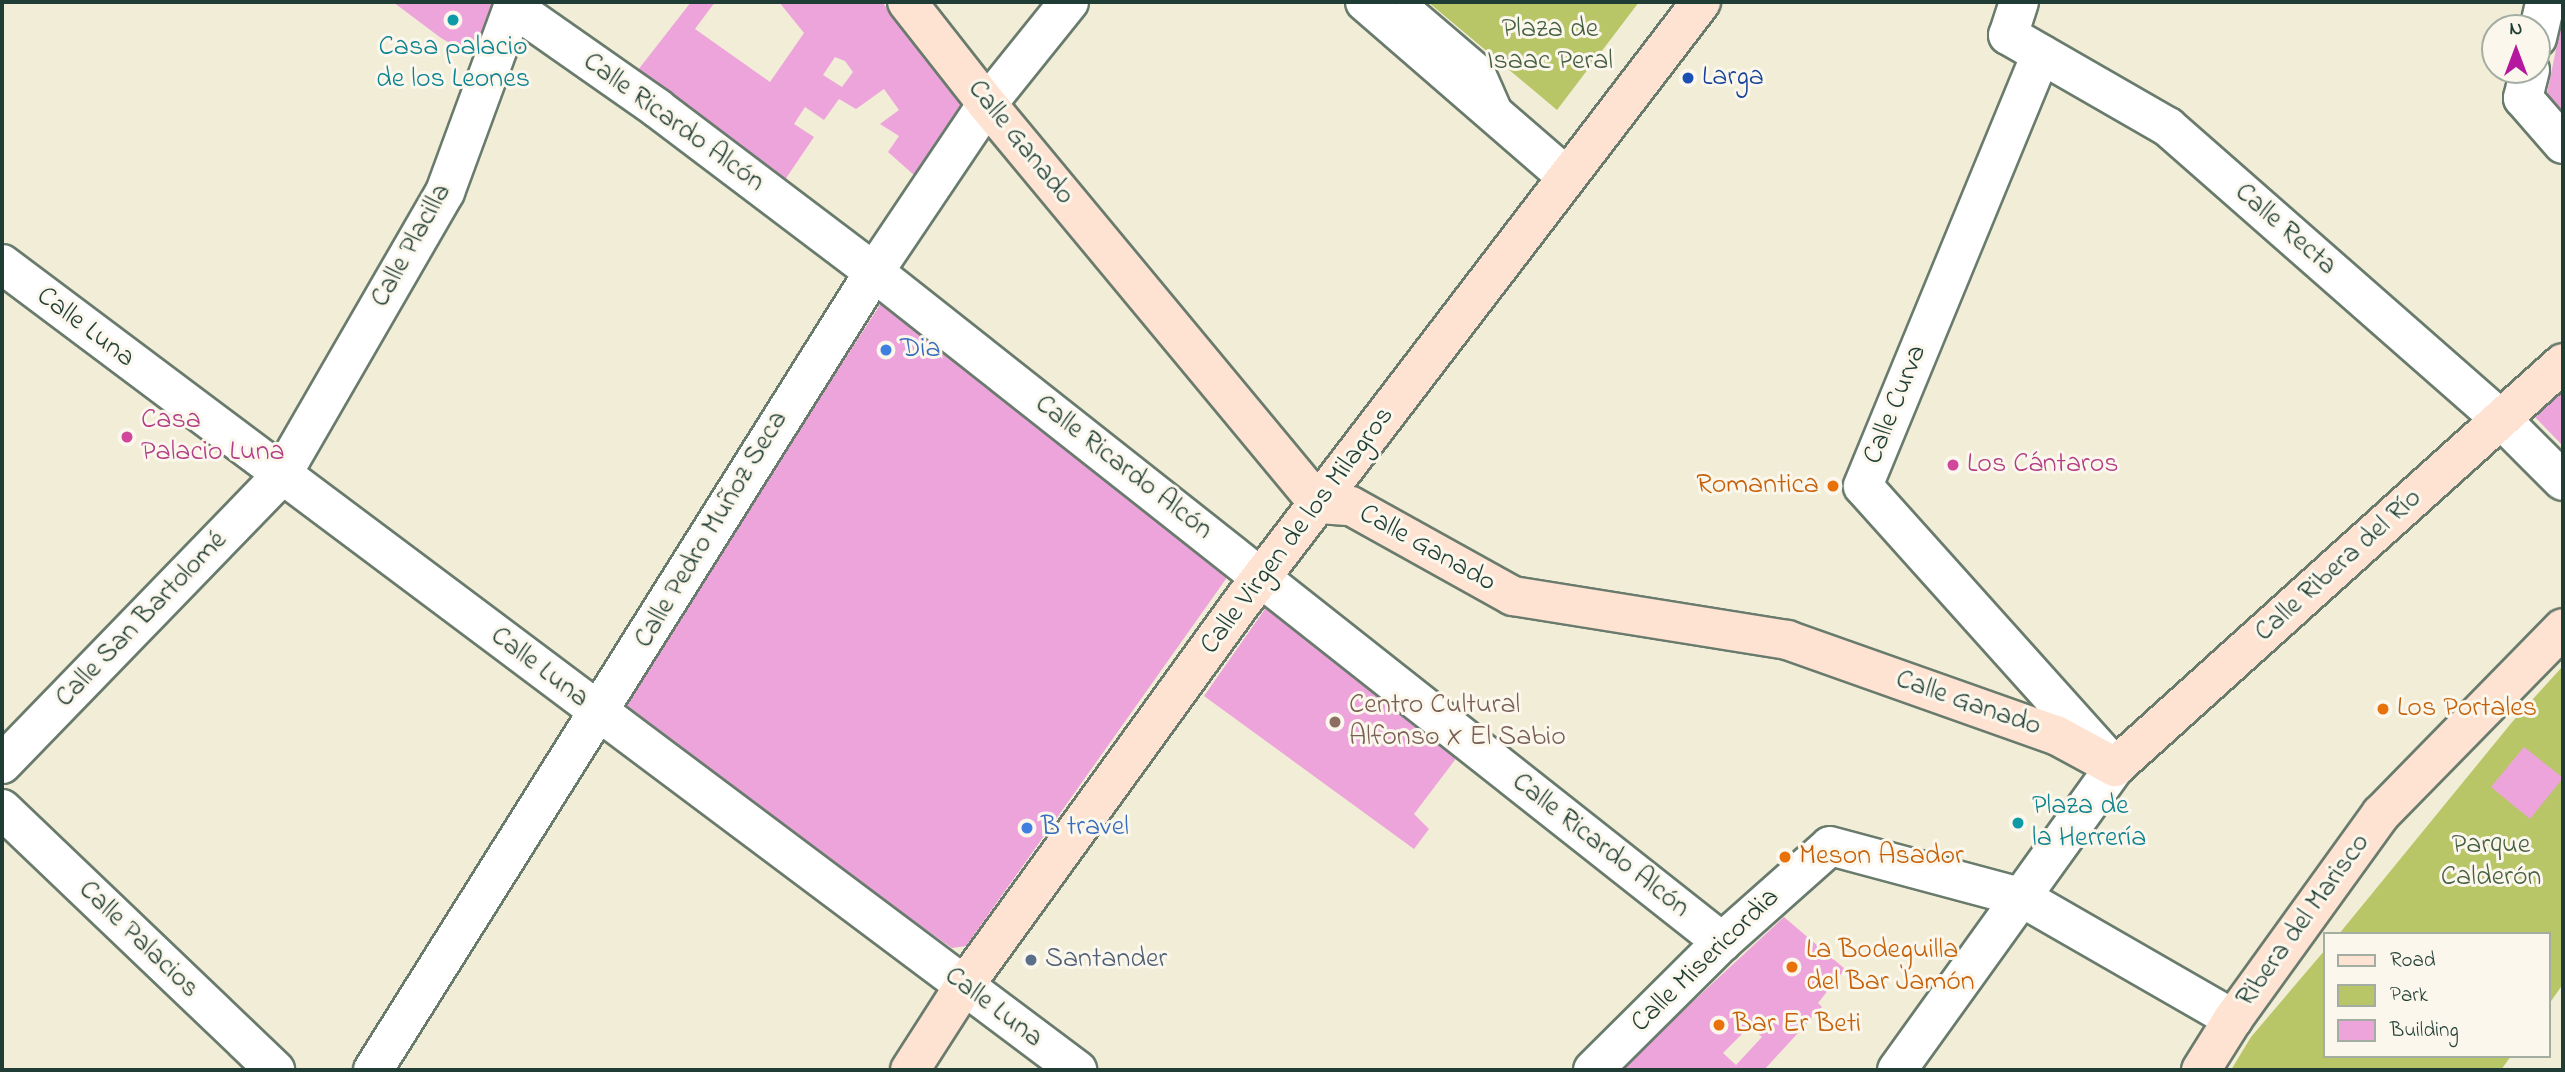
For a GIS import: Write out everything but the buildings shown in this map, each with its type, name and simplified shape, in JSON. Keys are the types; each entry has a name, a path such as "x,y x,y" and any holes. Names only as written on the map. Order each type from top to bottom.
{"street":[{"name":"Calle Ganado","path":"907,2 987,104 1319,505 1351,506 1513,596 1787,640 2056,735 2115,767"},
{"name":"Calle Pedro Muñoz Seca","path":"373,1070 600,713 787,407 874,272 987,104 1069,2"},
{"path":"1365,2 1567,177"},
{"name":"Calle Virgen de los Milagros","path":"910,1070 964,986 1261,577 1319,505 1701,2"},
{"name":"Calle Recta","path":"2019,2 2008,35 2168,127 2502,420 2563,481"},
{"name":"Calle Ricardo Alcón","path":"514,5 657,108 874,272 1722,942"},
{"name":"Calle Placilla","path":"281,477 444,192 514,5"},
{"name":"Calle Curva","path":"2041,54 1863,486 2115,767"},
{"path":"2526,84 2523,98 2563,144"},
{"name":"Calle Luna","path":"2,264 281,477 1077,1070"},
{"name":"Calle Ribera del Río","path":"2115,767 2563,363"},
{"name":"Calle San Bartolomé","path":"2,764 281,477"},
{"name":"Ribera del Marisco","path":"2200,1070 2233,1019 2381,814 2563,628"},
{"path":"1897,1070 2115,767"},
{"name":"Calle Palacios","path":"2,809 275,1070"},
{"name":"Calle Misericordia","path":"1593,1070 1722,942 1830,846 2021,897"},
{"path":"2021,897 2233,1019"}],"lane":[{"path":"1406,2 1482,67 1507,125"}],"green space":[{"name":"Plaza de Isaac Peral","path":"1428,2 1639,2 1557,110"},
{"name":"Parque Calderón","path":"2563,666 2563,984 2551,1001 2551,932 2341,932 2513,721"},
{"path":"2324,951 2324,1058 2510,1058 2501,1070 2231,1070 2251,1037"}],"place":[{"name":"Casa palacio de los Leones","path":"453,20"},
{"name":"Larga","path":"1688,78"},
{"name":"Dia","path":"886,350"},
{"name":"Casa Palacio Luna","path":"127,437"},
{"name":"Los Cántaros","path":"1953,465"},
{"name":"Romantica","path":"1833,486"},
{"name":"Los Portales","path":"2383,709"},
{"name":"Centro Cultural Alfonso X El Sabio","path":"1335,722"},
{"name":"Plaza de la Herrería","path":"2018,823"},
{"name":"B travel","path":"1027,828"},
{"name":"Meson Asador","path":"1785,857"},
{"name":"Santander","path":"1031,960"},
{"name":"La Bodeguilla del Bar Jamón","path":"1792,967"},
{"name":"Bar Er Beti","path":"1719,1025"}]}
